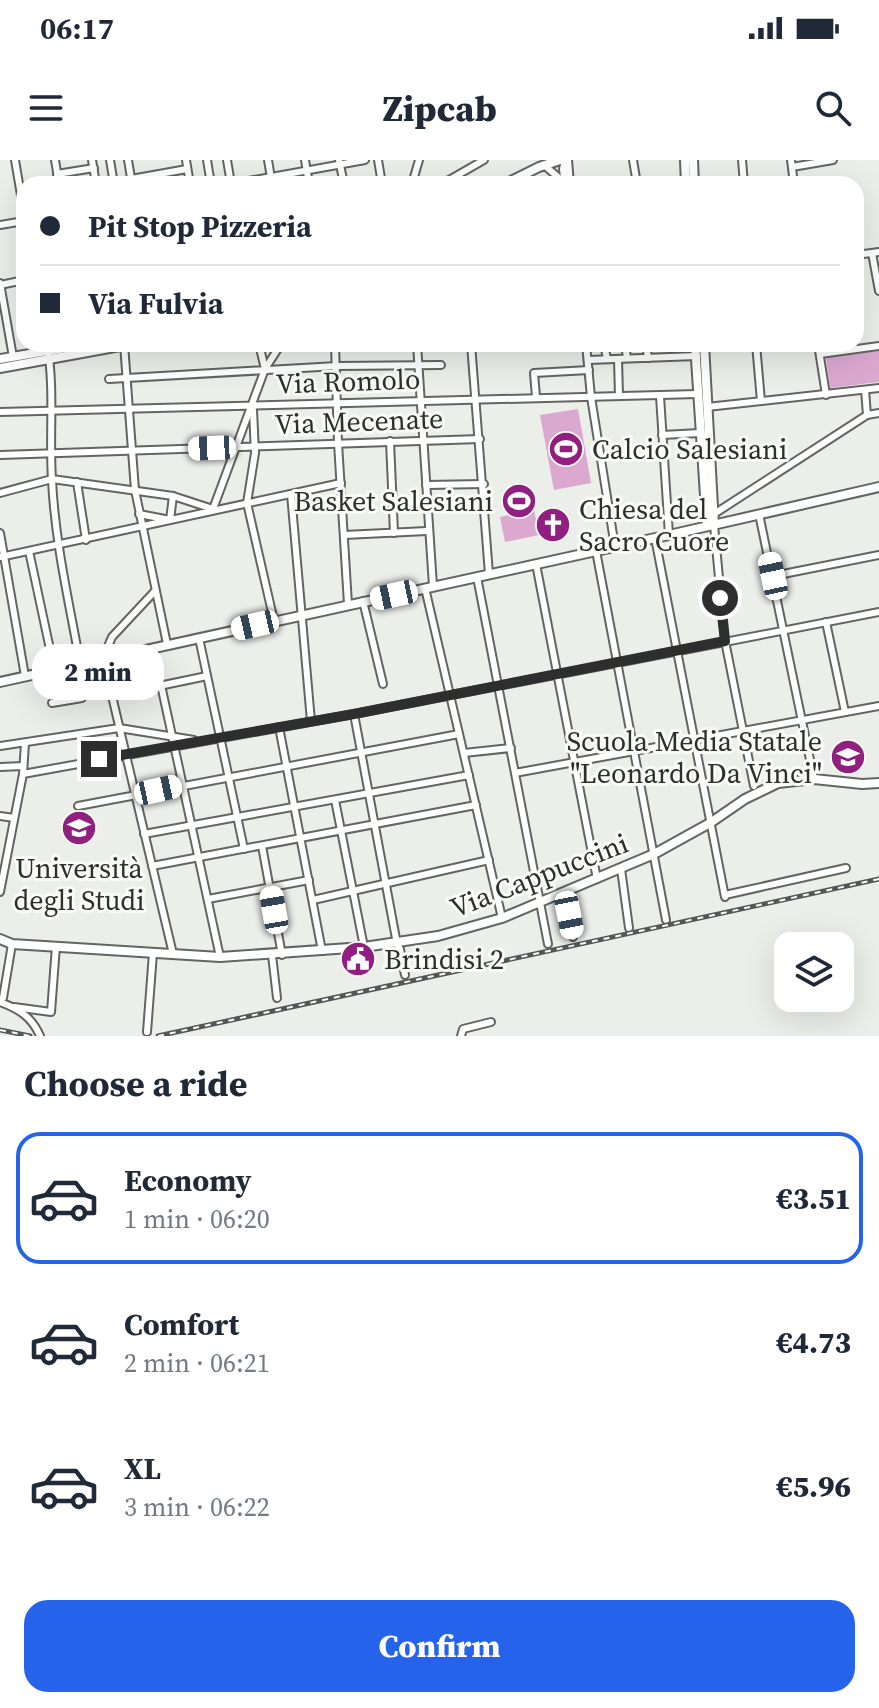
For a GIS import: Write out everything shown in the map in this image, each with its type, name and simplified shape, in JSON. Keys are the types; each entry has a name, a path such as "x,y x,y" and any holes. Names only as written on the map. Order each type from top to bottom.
{"street":[{"path":"55,160 57,174 93,164"},
{"path":"186,160 188,176"},
{"path":"305,160 308,176"},
{"path":"289,176 340,162 365,160"},
{"path":"456,176 484,160"},
{"path":"519,176 540,164 564,160"},
{"path":"791,164 833,160"},
{"path":"540,164 556,176"},
{"path":"157,176 187,169"},
{"path":"875,252 879,291"},
{"path":"0,286 13,357"},
{"path":"0,359 42,352"},
{"path":"0,368 45,352"},
{"path":"48,352 52,479 82,698 52,703"},
{"path":"127,352 135,490 167,644"},
{"path":"261,352 265,369"},
{"path":"213,509 265,369 276,352"},
{"path":"336,352 348,604"},
{"path":"418,352 425,440 429,587 502,918"},
{"path":"472,352 489,574"},
{"path":"587,352 591,397 615,547"},
{"path":"606,352 607,359"},
{"path":"626,352 627,358"},
{"path":"647,352 648,358"},
{"path":"696,352 700,433 725,641 754,786"},
{"path":"704,352 714,514 710,526"},
{"path":"757,352 761,401"},
{"path":"826,395 820,354 835,352"},
{"path":"588,360 697,356"},
{"path":"618,359 619,396"},
{"path":"109,379 265,369 441,365"},
{"path":"536,397 534,373 589,370"},
{"path":"707,407 879,388"},
{"path":"865,390 867,415"},
{"name":"Via Romolo","path":"0,412 698,394"},
{"path":"660,396 669,535"},
{"path":"253,406 255,446 247,503 274,621"},
{"path":"714,514 867,415 879,413"},
{"path":"662,435 700,433"},
{"name":"Via Mecenate","path":"0,455 480,439"},
{"path":"390,441 394,533"},
{"path":"0,493 52,479 173,496 213,509"},
{"path":"77,482 86,540"},
{"path":"2,556 341,483"},
{"path":"426,485 484,484"},
{"path":"0,682 879,487"},
{"path":"291,494 311,721"},
{"path":"170,520 173,496"},
{"path":"139,514 170,520"},
{"path":"759,514 814,779"},
{"path":"344,535 427,531"},
{"path":"0,533 25,676"},
{"path":"655,538 725,896 846,868"},
{"path":"29,551 54,668"},
{"path":"596,551 666,920"},
{"path":"773,576 879,555"},
{"path":"536,564 597,879"},
{"path":"477,577 548,944"},
{"path":"155,591 112,637 103,658 173,954"},
{"path":"363,601 383,684"},
{"path":"0,767 23,770 125,755 879,612"},
{"path":"826,622 845,712"},
{"path":"199,638 244,849"},
{"path":"111,696 207,676"},
{"path":"161,685 220,957"},
{"path":"515,773 879,706"},
{"path":"354,714 405,975"},
{"path":"279,727 322,951"},
{"path":"0,746 119,728 198,741"},
{"path":"78,806 459,734"},
{"path":"0,892 23,770 25,743"},
{"path":"464,753 511,748"},
{"path":"144,834 469,775"},
{"name":"Via Cappuccini","path":"0,939 12,944 220,957 282,955 397,944 502,918 621,869 710,823 766,787 814,779 879,783"},
{"name":"Via Cappuccini","path":"745,799 754,786 766,787"},
{"path":"335,800 364,947"},
{"path":"152,866 476,805"},
{"path":"0,816 14,818"},
{"path":"262,846 282,955"},
{"path":"313,900 489,860"},
{"path":"621,869 629,928"},
{"path":"208,899 309,880"},
{"path":"564,892 573,937"},
{"path":"12,944 2,1000 26,1012 51,1012 56,946"},
{"path":"147,1032 153,953"},
{"path":"272,955 277,998"},
{"path":"26,1012 40,1036"},
{"path":"461,1036 463,1029 491,1022"}],"shaded area":[{"path":"879,351 879,382 830,388 826,357"},
{"name":"Calcio Salesiani","path":"578,409 591,483 554,490 540,415"},
{"path":"534,510 539,535 505,542 500,517"}],"railway":[{"path":"158,1036 879,879"},
{"path":"0,1030 30,1036"}],"place":[{"name":"Calcio Salesiani","path":"566,449"},
{"name":"Basket Salesiani","path":"519,501"},
{"name":"Chiesa del Sacro Cuore","path":"553,525"},
{"name":"Scuola Media Statale \"Leonardo Da Vinci\"","path":"848,757"},
{"name":"Università degli Studi","path":"79,828"},
{"name":"Brindisi 2","path":"358,959"}],"route":[{"path":"99,759 354,714 725,641 720,598"}]}
